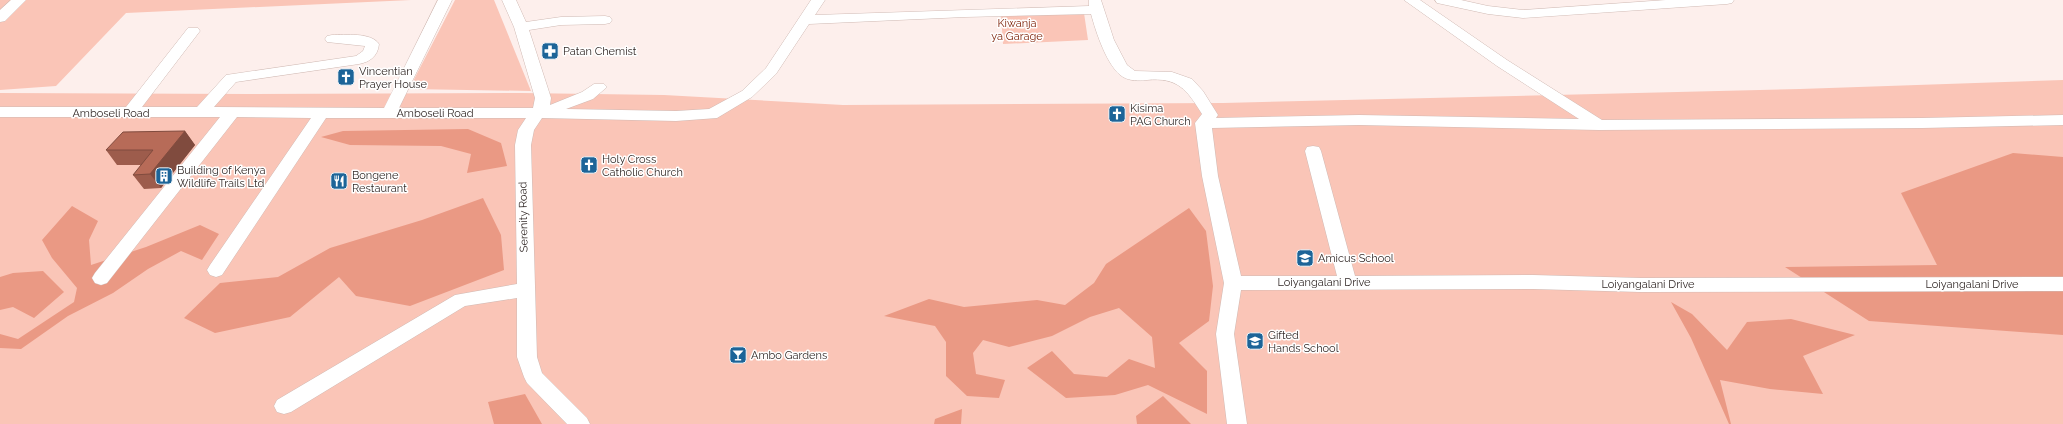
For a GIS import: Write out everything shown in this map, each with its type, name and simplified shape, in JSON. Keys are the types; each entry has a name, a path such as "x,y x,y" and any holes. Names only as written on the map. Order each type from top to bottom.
{"street":[{"path":"0,18 19,0"},
{"path":"389,114 445,0"},
{"name":"Serenity Road","path":"509,0 520,27 543,98 542,107 544,114 526,130 523,145 527,357 534,377 580,424"},
{"name":"Amboseli Road","path":"0,112 544,114 676,116 712,114 732,104 747,94 771,71 818,0"},
{"path":"1411,0 1502,63 1599,125"},
{"path":"1442,0 1488,10 1523,14 1727,0"},
{"path":"805,20 965,13 1096,5 1103,32 1122,69 1128,74 1138,76 1175,76 1181,78 1191,87 1210,115 1203,124 1210,176 1233,283 1225,334 1237,424"},
{"path":"520,27 561,21 605,20"},
{"path":"130,113 193,31"},
{"path":"201,113 231,78 359,60 367,56 372,48 372,44 361,40 332,39"},
{"path":"544,114 563,103 589,96 599,87"},
{"path":"101,278 232,113"},
{"path":"216,270 321,114"},
{"path":"1203,124 1360,120 1599,125 1922,123 2063,120"},
{"path":"1313,151 1348,282"},
{"name":"Loiyangalani Drive","path":"1233,283 1533,282 1641,285 2063,284"},
{"path":"284,406 462,300 525,290"}],"green space":[{"path":"0,0 411,0 126,13 56,86 0,90"},
{"path":"455,0 494,0 531,91 409,89"},
{"name":"Kiwanja ya Garage","path":"1084,13 1088,40 1003,44 1001,15"},
{"path":"2063,80 2063,424 0,424 0,93 522,93 664,95 843,105 1223,103 1800,89"}],"shaded area":[{"path":"468,129 501,143 507,166 467,173 471,154 441,146 350,145 321,137 343,131"},
{"path":"2013,153 2063,157 2063,335 1869,321 1785,267 1937,265 1901,193"},
{"path":"483,198 501,235 504,270 410,306 356,296 339,277 290,317 215,333 184,318 220,283 278,277 330,248 422,220"},
{"path":"72,206 98,221 89,240 91,265 146,247 200,225 219,234 202,260 181,251 148,269 113,293 68,316 21,349 0,348 0,334 18,339 74,302 77,288 52,258 42,240"},
{"path":"1189,208 1206,231 1213,286 1209,321 1179,343 1207,371 1207,414 1148,385 1115,395 1066,398 1027,368 1052,351 1074,374 1107,377 1129,359 1155,368 1152,337 1119,308 1090,317 1052,336 1009,347 983,340 973,353 976,374 1005,380 999,398 967,396 946,376 946,342 935,326 884,316 929,299 964,307 1037,300 1065,305 1094,283 1106,264"},
{"path":"43,271 64,292 34,318 13,307 0,310 0,277 13,273"},
{"path":"1671,302 1692,314 1727,350 1747,322 1791,319 1855,335 1803,356 1823,394 1770,389 1720,380 1731,424 1729,424 1691,338"},
{"path":"525,394 542,424 494,424 488,402"},
{"path":"1163,396 1191,424 1137,424 1136,416"},
{"path":"962,409 961,424 934,424 935,419"}],"building":[{"path":"185,131 150,174 133,175 153,150 106,150 123,132"}],"place":[{"name":"Patan Chemist","path":"550,51"},
{"name":"Vincentian Prayer House","path":"346,77"},
{"name":"Kisima PAG Church","path":"1117,114"},
{"name":"Holy Cross Catholic Church","path":"589,165"},
{"name":"Building of Kenya Wildlife Trails Ltd","path":"164,176"},
{"name":"Bongene Restaurant","path":"339,181"},
{"name":"Amicus School","path":"1305,258"},
{"name":"Gifted Hands School","path":"1255,341"},
{"name":"Ambo Gardens","path":"738,355"}]}
